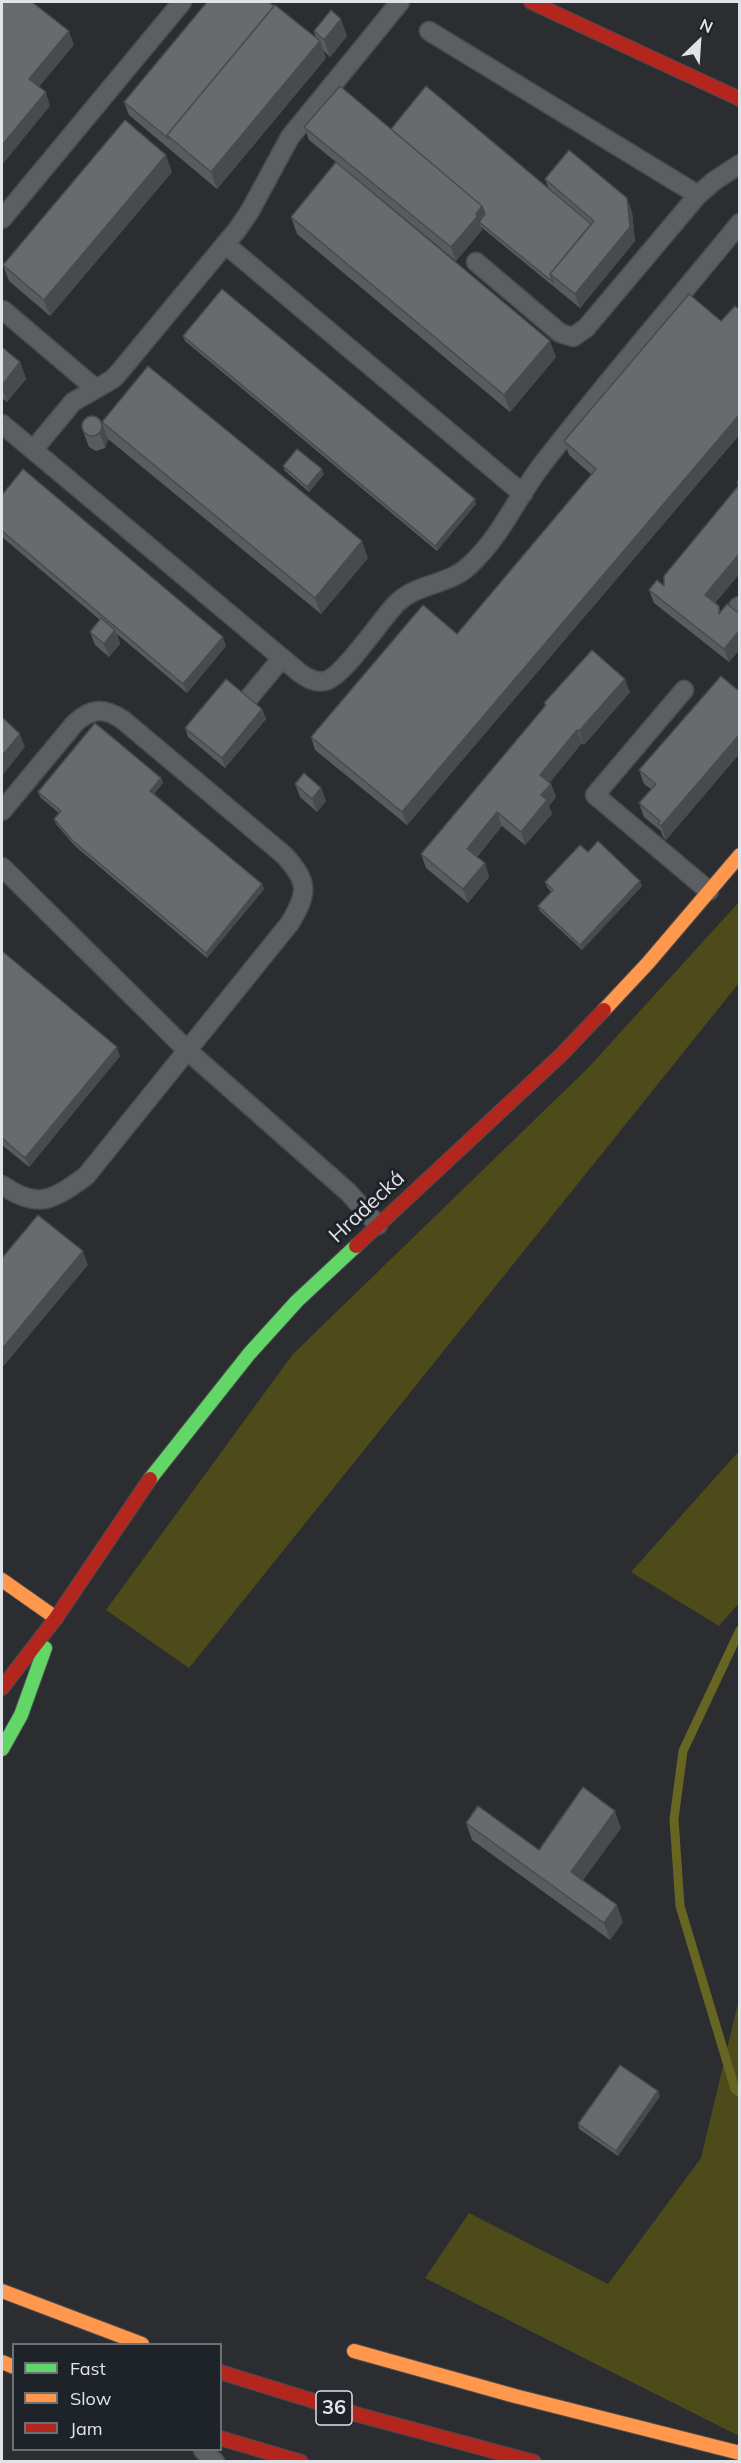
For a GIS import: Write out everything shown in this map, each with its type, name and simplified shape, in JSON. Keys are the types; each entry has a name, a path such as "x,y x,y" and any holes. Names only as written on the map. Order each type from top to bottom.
{"main road":[{"path":"531,2 740,99"},
{"name":"Hradecká","path":"2,1688 56,1618 161,1463 249,1354 297,1301 561,1055 648,963 740,855"},
{"path":"2,1580 56,1618"},
{"name":"Hradecká","path":"2,1749 21,1715 56,1618"},
{"path":"2,2291 139,2343"},
{"path":"354,2351 515,2396 740,2453"},
{"name":"36","path":"222,2373 359,2415 534,2462"},
{"path":"222,2439 300,2462"}],"lane":[{"path":"2,219 182,2"},
{"path":"33,450 73,402 113,379 225,244 250,211 290,137 400,2"},
{"path":"429,31 698,195"},
{"path":"476,262 560,333 573,337 586,328 698,195 740,164"},
{"path":"2,424 282,658 306,677 323,682 343,668 403,598 450,579 462,573 472,564 505,525 541,466 740,223"},
{"path":"225,244 523,494"},
{"path":"3,310 96,389"},
{"path":"248,699 282,658"},
{"path":"684,690 595,795 709,891"},
{"path":"2,811 75,723 91,711 107,710 123,720 296,868 304,883 304,893 290,924 86,1176 65,1191 42,1200 25,1199 2,1185"},
{"path":"2,867 188,1051 348,1192 378,1225"},
{"path":"204,2451 215,2462"}],"shaded area":[{"path":"739,902 739,983 189,1668 106,1610 293,1354 588,1068"},
{"path":"739,1451 739,1603 719,1626 631,1572"},
{"path":"739,1999 739,2436 425,2278 469,2213 608,2284 701,2158"}],"building":[{"path":"2,2 32,2 69,31 29,79 46,92 2,145"},
{"path":"207,2 268,2 274,6 167,135 169,139 124,102"},
{"path":"275,5 320,41 211,172 167,135"},
{"path":"331,10 341,19 324,40 314,31"},
{"path":"340,86 482,206 476,214 477,217 451,247 304,127"},
{"path":"426,86 591,224 550,274 553,282 479,222 485,214 482,206 391,129"},
{"path":"125,120 166,155 44,300 3,265"},
{"path":"569,150 627,198 630,227 575,294 550,274 594,221 545,179"},
{"path":"336,162 550,341 504,395 291,217"},
{"path":"222,289 475,499 435,546 183,336"},
{"path":"689,294 721,321 735,306 740,310 740,414 402,812 311,737 423,605 457,634 596,469 564,441"},
{"path":"2,347 20,362 2,385"},
{"path":"148,366 362,541 315,598 102,422"},
{"path":"88,416 96,416 102,422 102,430 96,436 88,436 82,430 82,422"},
{"path":"297,449 322,469 307,487 283,466"},
{"path":"23,469 223,637 183,684 2,531 2,495"},
{"path":"740,480 740,553 705,595 719,606 719,614 727,604 740,614 740,630 724,649 649,590 657,580 664,586 664,576 739,485 737,482"},
{"path":"101,618 115,630 104,644 90,632"},
{"path":"592,650 625,679 579,731 577,730 540,775 551,784 541,795 547,800 521,832 497,812 467,849 485,863 463,889 421,854 546,705 544,703"},
{"path":"721,676 740,692 740,734 661,826 658,824 660,821 639,803 656,784 639,770"},
{"path":"226,679 262,709 222,758 185,728"},
{"path":"2,717 20,734 2,756"},
{"path":"95,723 161,778 150,791 262,884 206,953 73,841 54,819 61,811 38,792"},
{"path":"304,773 321,788 312,799 295,784"},
{"path":"598,841 640,881 580,945 538,906 553,890 545,882 580,845 588,852"},
{"path":"2,951 117,1047 25,1158 2,1138"},
{"path":"38,1215 83,1251 2,1349 2,1258"},
{"path":"583,1787 615,1811 571,1872 617,1905 604,1923 466,1823 478,1806 539,1850"},
{"path":"620,2065 658,2091 616,2151 578,2124"}],"waterway":[{"path":"740,1630 683,1751 674,1819 680,1906 735,2089 740,2093"}],"traffic: fast":[{"path":"150,1479 249,1354 297,1301 356,1246"},
{"path":"2,1749 21,1715 45,1648"}],"traffic: slow":[{"path":"604,1010 648,963 740,855"},
{"path":"2,1580 56,1618"},
{"path":"2,2291 139,2343"},
{"path":"354,2351 515,2396 740,2453"},
{"path":"2,2362 12,2366"}],"traffic: jam":[{"path":"531,2 740,99"},
{"path":"356,1246 561,1055 604,1010"},
{"path":"2,1688 56,1618 150,1479"},
{"path":"222,2373 359,2415 534,2462"},
{"path":"222,2439 301,2462"}]}
